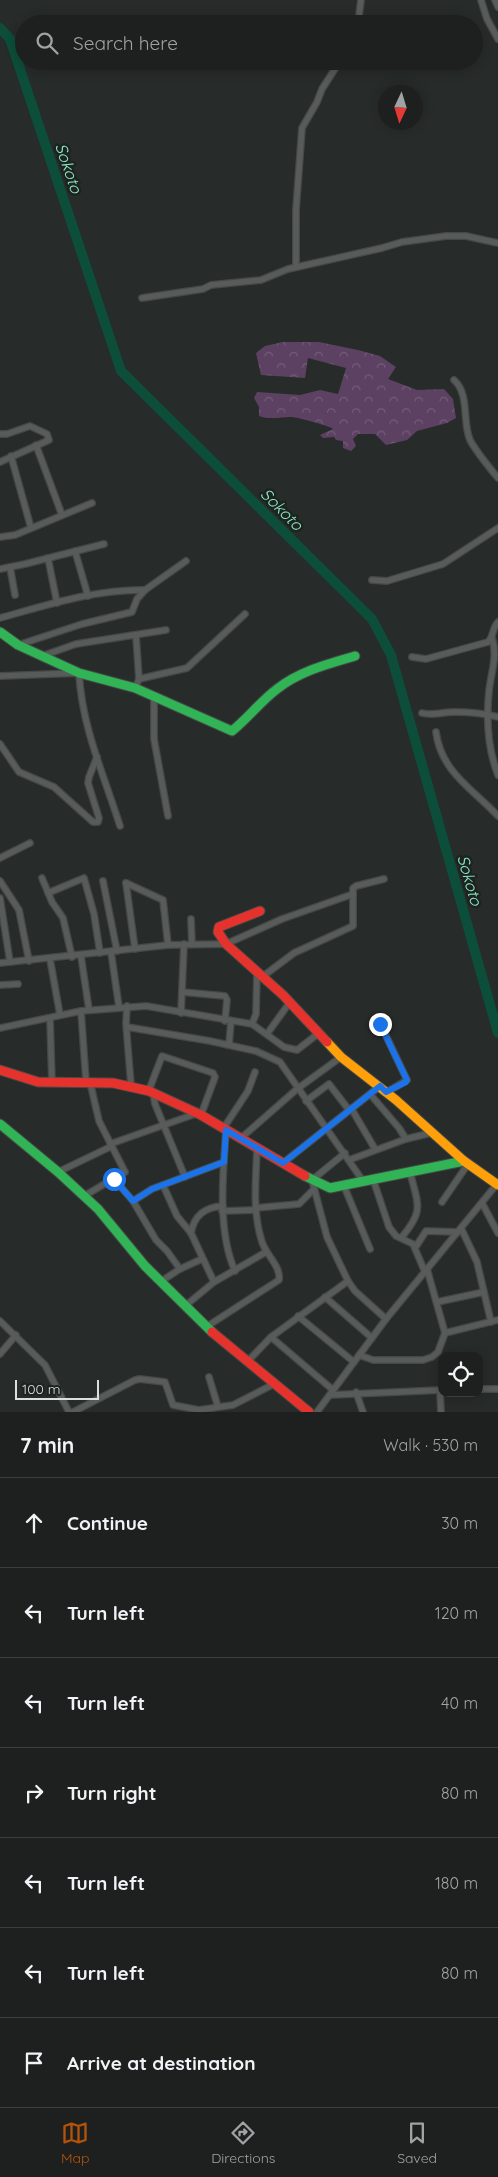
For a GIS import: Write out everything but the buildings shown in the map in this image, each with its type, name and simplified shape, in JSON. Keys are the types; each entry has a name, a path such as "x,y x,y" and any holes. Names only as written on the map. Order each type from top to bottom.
{"street":[{"path":"359,15 360,0"},
{"path":"481,0 487,19 498,39"},
{"path":"495,0 498,7"},
{"path":"296,267 296,210 302,128 334,70"},
{"path":"142,298 203,289 211,285 261,280 296,267 402,242 446,236 466,236 498,243"},
{"path":"454,380 458,384 461,393 470,439 498,478"},
{"path":"0,434 7,434 31,426 48,436 49,440 0,462"},
{"path":"36,445 62,515"},
{"path":"11,456 31,528"},
{"path":"0,537 15,534 92,503"},
{"path":"372,580 387,581 443,564 498,528"},
{"path":"0,568 104,544"},
{"path":"75,551 88,596"},
{"path":"48,558 57,603"},
{"path":"18,645 82,624 132,612 137,599 145,590 186,561"},
{"path":"10,567 15,595"},
{"path":"0,618 88,596 117,591 145,590"},
{"path":"0,676 79,673 137,683 187,668 245,614"},
{"path":"498,622 494,626 492,638 496,655 489,691 487,730 489,746 498,774"},
{"path":"42,656 76,644 166,630"},
{"path":"0,632 18,645 79,673"},
{"path":"136,636 137,683 154,698 210,719 232,731 285,683 319,666 355,656"},
{"path":"412,657 426,659 488,642 492,638"},
{"path":"79,673 83,714 120,826"},
{"path":"154,698 154,739 168,816"},
{"path":"422,713 427,715 454,712 488,714 498,717"},
{"path":"436,732 438,748 452,772 498,816"},
{"path":"0,744 19,772 54,787 94,822 98,822 99,818 88,780 97,757"},
{"path":"0,858 30,843"},
{"path":"42,878 48,893 63,918 72,957"},
{"path":"48,893 84,878 94,914 100,953"},
{"path":"259,974 294,953 353,926 353,888 384,879"},
{"path":"0,881 19,910 29,961"},
{"path":"103,881 114,951 120,1007"},
{"path":"135,949 126,883 163,900 168,945"},
{"path":"0,963 82,956 168,945 226,944 282,919 353,894"},
{"path":"0,898 10,962"},
{"path":"260,911 219,927 218,932 226,944 290,1002 341,1057 383,1089 431,1134 466,1163 498,1185 386,1319 317,1412"},
{"path":"191,919 192,944"},
{"path":"182,1013 184,944"},
{"path":"82,956 89,1010"},
{"path":"50,959 60,1015"},
{"path":"252,1024 256,1014 259,974"},
{"path":"0,984 18,984"},
{"path":"182,992 225,996 227,1000 229,1045"},
{"path":"267,1034 290,1002"},
{"path":"127,1006 130,1085"},
{"path":"0,1028 81,1010 146,1006 252,1024 284,1047 296,1051 319,1033"},
{"path":"81,1010 88,1081 99,1121 125,1172 84,1196"},
{"path":"50,1018 52,1083"},
{"path":"283,1163 370,1094 407,1080 380,1024"},
{"path":"127,1027 256,1051 280,1062 297,1090 345,1153 363,1181"},
{"path":"185,1177 151,1091 162,1056 212,1073 215,1077 199,1114"},
{"path":"240,1139 297,1090 341,1057"},
{"path":"0,1070 34,1081 52,1083 88,1081 130,1085 151,1091 199,1114 283,1163 313,1184 330,1188 466,1163"},
{"path":"235,1270 229,1257 222,1208 224,1129 248,1091 256,1072"},
{"path":"306,1101 329,1084 350,1109 375,1149"},
{"path":"370,1094 406,1139"},
{"path":"58,1172 111,1145 164,1124 199,1114"},
{"path":"0,1124 58,1172 98,1209 160,1282 206,1327 309,1412"},
{"path":"348,1160 406,1139 431,1134"},
{"path":"206,1327 279,1280 278,1269 266,1252 255,1209 257,1148"},
{"path":"191,1233 194,1221 214,1206 255,1209 299,1204 313,1184 345,1153"},
{"path":"133,1201 163,1185 224,1162"},
{"path":"442,1202 466,1163"},
{"path":"401,1238 415,1221 418,1211 418,1202 410,1172"},
{"path":"114,1179 133,1201 156,1240 180,1269"},
{"path":"359,1355 373,1360 423,1360 432,1357 438,1352 445,1333 426,1271 413,1244 401,1238 389,1227 373,1179"},
{"path":"313,1184 327,1237 348,1281 355,1291 386,1319"},
{"path":"163,1185 177,1216 191,1233 202,1260 214,1282"},
{"path":"344,1186 370,1249"},
{"path":"482,1203 498,1233"},
{"path":"415,1248 426,1231 459,1230"},
{"path":"459,1230 477,1262 490,1322"},
{"path":"185,1306 214,1282 266,1252"},
{"path":"160,1282 180,1269 202,1260"},
{"path":"247,1362 272,1337 298,1316 348,1281"},
{"path":"437,1302 484,1292"},
{"path":"325,1297 372,1338"},
{"path":"298,1316 354,1362"},
{"path":"445,1333 498,1320"},
{"path":"0,1321 45,1365 69,1412"},
{"path":"0,1354 16,1335"},
{"path":"272,1337 331,1392 438,1390"},
{"path":"209,1377 218,1407"},
{"path":"73,1412 140,1379 167,1383 175,1407 198,1410 233,1405 274,1384"},
{"path":"483,1389 496,1389"},
{"path":"356,1392 362,1412"},
{"path":"441,1397 441,1412"}],"green space":[{"path":"283,342 319,342 380,356 396,367 388,379 417,390 444,389 453,399 456,418 447,423 417,431 407,440 386,445 375,434 358,434 353,439 356,446 351,451 343,448 343,441 336,440 334,437 323,438 320,435 333,429 326,426 294,417 271,418 259,416 259,407 254,398 257,392 300,395 320,390 338,394 346,368 308,358 305,378 261,375 256,353 265,346"}],"waterway":[{"name":"Sokoto","path":"0,28 10,39 15,54"},
{"name":"Sokoto","path":"20,70 121,371 372,619 391,655 498,1033"}],"traffic: fast":[{"path":"0,632 18,645 79,673 135,688 232,731 271,694 295,677 355,656"},
{"path":"0,1124 58,1172 98,1209 145,1266 212,1332"},
{"path":"305,1176 330,1188 464,1161"}],"traffic: slow":[{"path":"327,1042 341,1057 396,1100 464,1161 498,1185"}],"traffic: jam":[{"path":"260,911 219,927 218,932 226,944 283,995 327,1042"},
{"path":"0,1070 38,1082 113,1083 149,1091 201,1115 305,1176"},
{"path":"212,1332 309,1412"}],"route":[{"path":"114,1179 133,1201 152,1189 224,1162 226,1130 283,1163 380,1086 386,1092 406,1082 407,1080 380,1024"}]}
